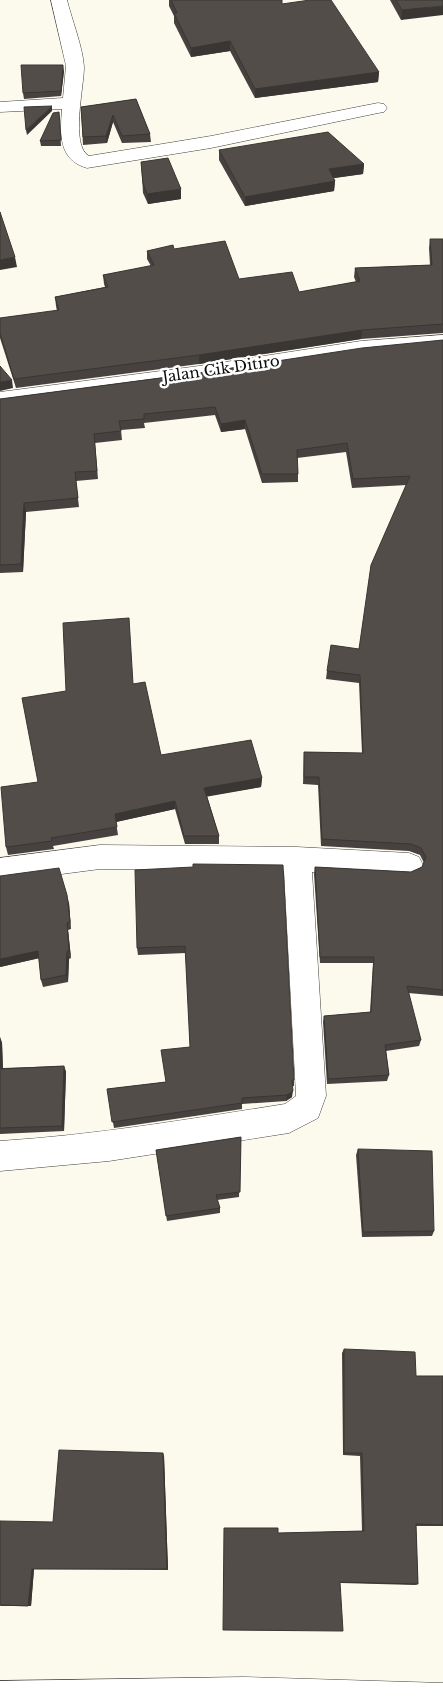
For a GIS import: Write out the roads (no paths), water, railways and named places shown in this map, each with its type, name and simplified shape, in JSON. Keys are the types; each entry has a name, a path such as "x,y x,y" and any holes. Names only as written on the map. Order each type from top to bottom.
{"street":[{"path":"59,0 75,66 70,147 75,155 87,162 211,142 378,108"},
{"path":"0,107 72,103"},
{"name":"Jalan Cik Ditiro","path":"0,399 200,373 361,348 443,342"},
{"path":"0,870 100,857 297,859 409,865"},
{"path":"0,1156 37,1154 126,1143 289,1118 307,1108 311,1096 297,859"},
{"path":"0,1700 443,1702"}]}
